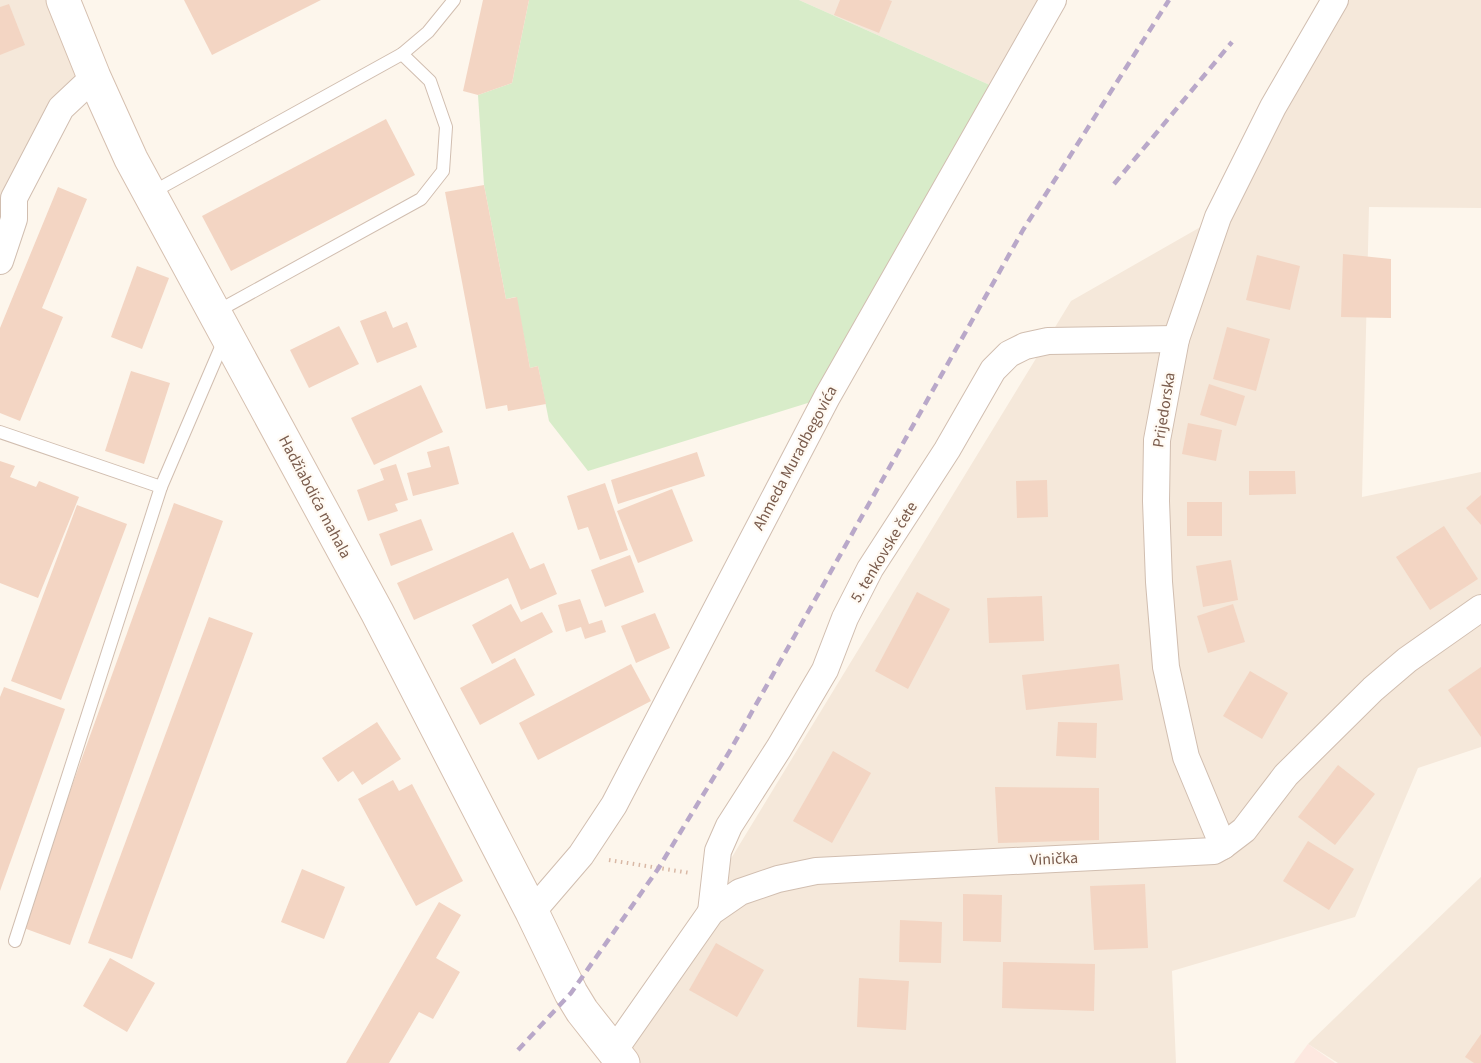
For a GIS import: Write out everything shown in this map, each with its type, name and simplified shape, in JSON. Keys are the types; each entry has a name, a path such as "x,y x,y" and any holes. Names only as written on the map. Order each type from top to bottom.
{"street":[{"name":"Hadžiabdića mahala","path":"63,0 131,159 377,612 532,912 571,993 618,1058"},
{"name":"Ahmeda Muradbegovića","path":"532,912 581,855 614,805 832,387 1053,0"},
{"name":"Prijedorska","path":"1224,846 1186,757 1166,667 1159,582 1156,501 1157,440 1176,339 1218,218 1273,107 1335,0"},
{"path":"0,261 14,219 7,189 61,108 94,77"},
{"name":"5. tenkovske čete","path":"711,912 718,851 729,826 825,670 845,618 870,569 947,450 993,370 1009,354 1025,346 1048,341 1176,339"},
{"name":"Vinička","path":"618,1058 711,912 740,892 778,879 816,871 1214,851 1224,846 1244,830 1286,775 1373,688 1407,660 1481,608"}],"lane":[{"path":"150,194 402,54 428,32 454,0"},
{"path":"15,941 161,487 221,323 421,200 443,171 446,127 430,81 402,54"},
{"path":"0,432 161,487"}],"path":[{"path":"581,855 714,878"}],"shaded area":[{"path":"0,0 61,0 94,77 61,108 0,261"},
{"path":"799,0 1053,0 1001,90"},
{"path":"1335,0 1481,0 1481,208 1369,207 1362,497 1481,472 1481,747 1418,768 1355,917 1172,971 1176,1063 625,1063 613,1052 1071,301 1218,217"},
{"path":"1481,877 1481,1063 1338,1063 1308,1044"},
{"path":"1308,1044 1335,1063 1294,1063"}],"green space":[{"path":"529,0 799,0 1001,90 827,397 588,471 549,421 538,366 530,368 516,297 506,299 484,185 478,95 512,83"}],"building":[{"path":"184,0 321,0 212,55"},
{"path":"483,0 529,0 512,83 478,95 463,91"},
{"path":"840,0 892,1 879,33 834,15"},
{"path":"9,4 25,45 0,55 0,7"},
{"path":"386,119 415,175 231,271 202,216"},
{"path":"484,185 506,299 517,297 530,368 538,366 546,404 508,411 507,405 486,409 445,192"},
{"path":"58,187 87,199 42,308 63,317 20,421 0,413 0,328"},
{"path":"1343,254 1391,259 1391,318 1341,317"},
{"path":"1257,255 1300,266 1290,310 1246,300"},
{"path":"137,266 169,278 142,349 111,337"},
{"path":"386,311 393,328 407,322 417,347 377,363 360,321"},
{"path":"339,326 359,364 309,388 290,350"},
{"path":"1227,327 1270,339 1256,391 1213,379"},
{"path":"131,371 170,383 144,464 105,451"},
{"path":"1209,384 1245,396 1236,426 1200,415"},
{"path":"421,385 443,432 374,465 351,418"},
{"path":"1188,423 1222,430 1216,461 1182,454"},
{"path":"449,446 459,484 413,496 407,473 431,467 427,452"},
{"path":"697,452 705,476 618,504 611,480"},
{"path":"0,461 15,466 10,477 36,487 39,481 79,497 38,598 0,583"},
{"path":"396,464 408,500 395,504 398,511 368,521 357,490 384,480 380,469"},
{"path":"1249,471 1295,471 1296,494 1249,495"},
{"path":"1047,480 1048,517 1017,518 1016,481"},
{"path":"605,483 628,550 600,560 588,527 578,530 567,496"},
{"path":"672,489 693,541 638,563 617,511"},
{"path":"1481,495 1481,525 1466,508"},
{"path":"1187,502 1222,502 1222,536 1187,536"},
{"path":"174,503 223,521 70,945 21,927"},
{"path":"77,505 127,524 61,700 11,681"},
{"path":"421,519 433,550 391,566 379,534"},
{"path":"1444,526 1478,579 1430,610 1396,557"},
{"path":"513,532 530,569 544,563 557,594 521,610 508,578 414,620 397,583"},
{"path":"630,555 644,592 605,607 591,570"},
{"path":"1231,560 1238,600 1203,607 1196,566"},
{"path":"917,592 950,609 908,689 875,671"},
{"path":"1042,596 1044,641 989,643 987,598"},
{"path":"580,599 589,624 602,620 606,632 585,639 581,627 566,632 558,605"},
{"path":"511,604 521,622 542,612 553,632 492,664 472,625"},
{"path":"1233,604 1245,642 1208,653 1197,616"},
{"path":"655,613 670,648 636,663 621,626"},
{"path":"209,617 253,633 132,959 88,943"},
{"path":"515,658 535,695 480,725 460,688"},
{"path":"631,664 651,701 538,760 519,723"},
{"path":"1119,664 1123,700 1026,710 1022,675"},
{"path":"1481,667 1481,737 1448,690"},
{"path":"1250,671 1288,693 1262,739 1223,716"},
{"path":"4,687 65,709 0,891 0,697"},
{"path":"377,722 401,759 362,785 353,771 338,782 322,758"},
{"path":"1058,722 1097,723 1096,758 1056,756"},
{"path":"833,751 871,773 832,843 793,821"},
{"path":"1338,765 1375,794 1335,845 1298,817"},
{"path":"393,780 399,791 412,784 463,881 416,906 358,799"},
{"path":"995,787 1099,788 1099,840 998,843"},
{"path":"1308,841 1354,869 1329,910 1283,881"},
{"path":"302,869 345,887 324,939 281,922"},
{"path":"1145,884 1148,948 1094,950 1090,886"},
{"path":"963,894 1002,895 1001,942 963,941"},
{"path":"439,902 461,915 436,958 460,972 433,1019 419,1012 389,1063 346,1063"},
{"path":"900,920 942,922 941,963 899,962"},
{"path":"716,943 764,970 737,1017 689,990"},
{"path":"110,958 155,983 127,1032 83,1006"},
{"path":"1003,962 1095,964 1094,1011 1002,1008"},
{"path":"859,978 909,981 906,1030 857,1027"},
{"path":"1481,1034 1481,1063 1474,1063 1465,1057"}],"railway":[{"path":"518,1050 571,993 658,869 731,749 1023,230 1169,0"},
{"path":"1114,184 1232,42"}]}
